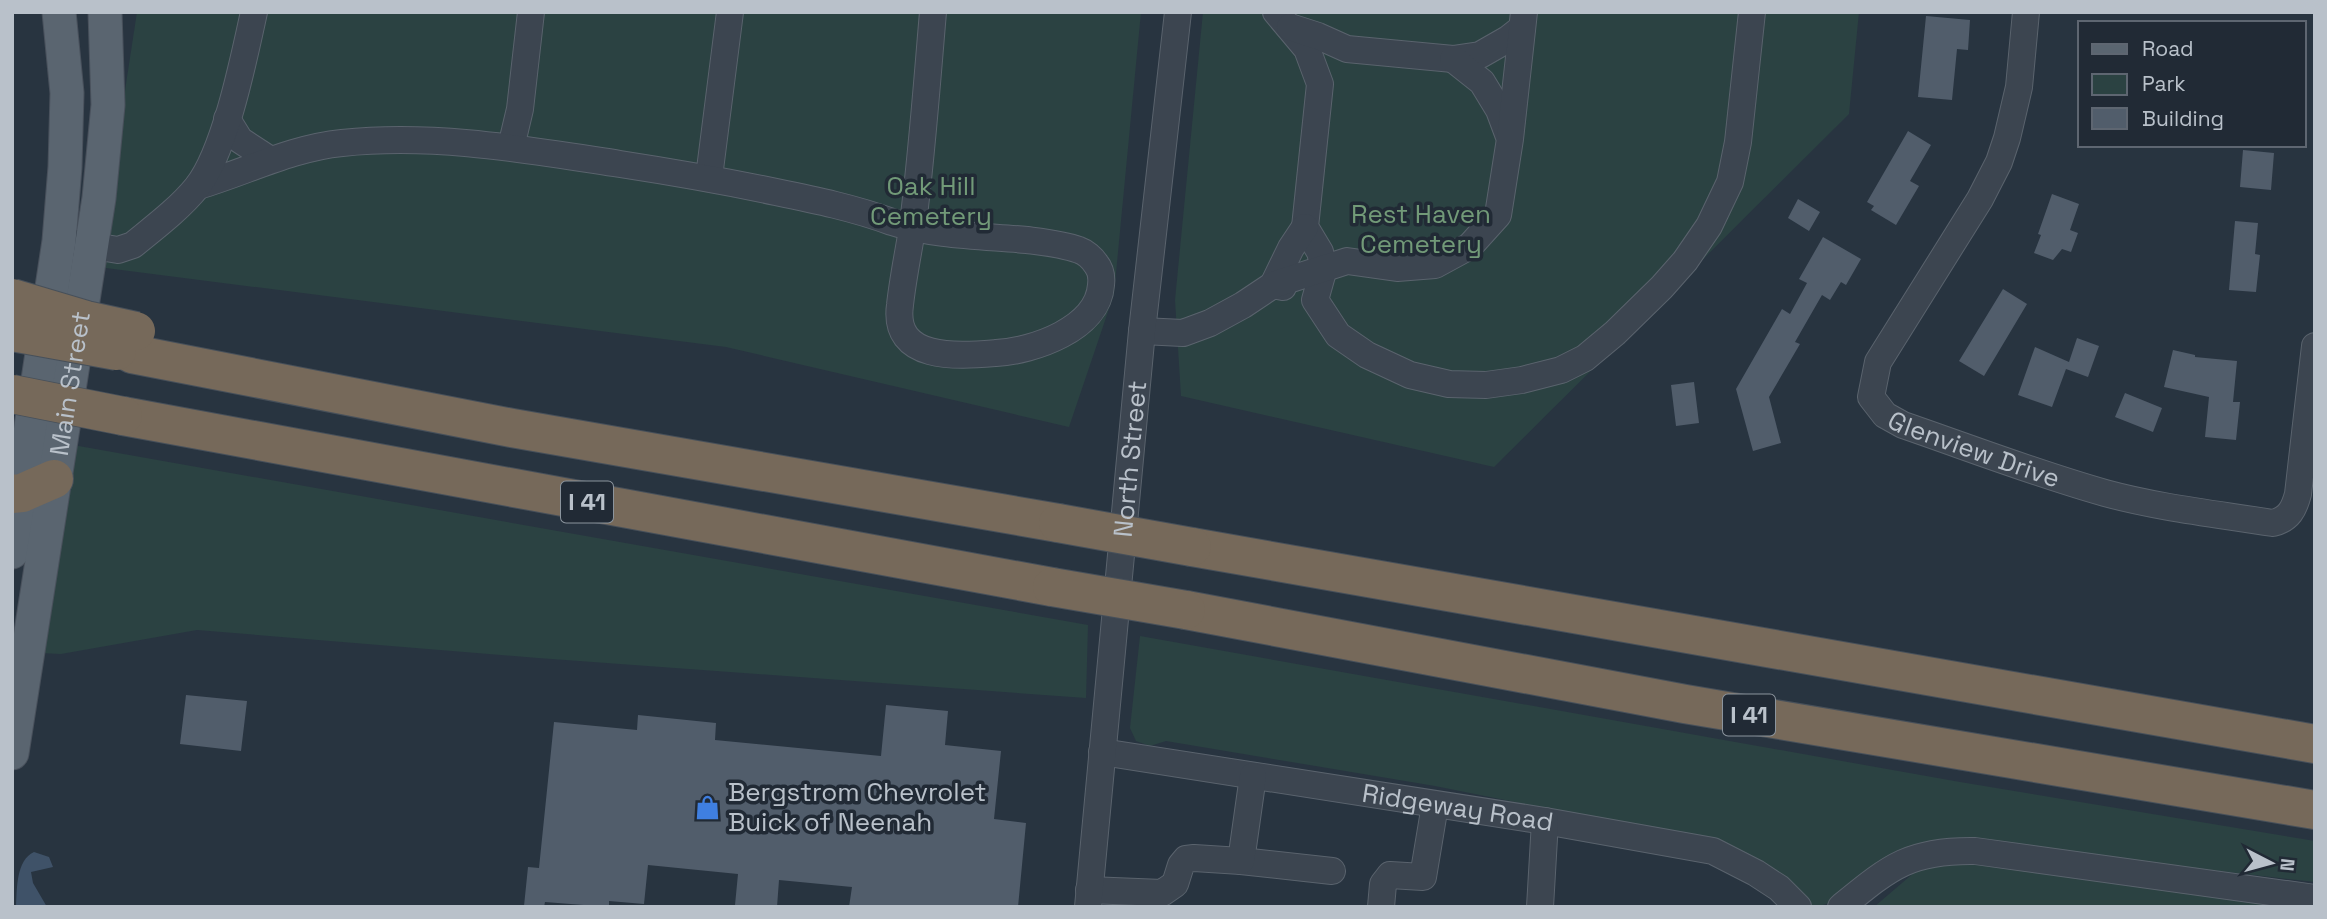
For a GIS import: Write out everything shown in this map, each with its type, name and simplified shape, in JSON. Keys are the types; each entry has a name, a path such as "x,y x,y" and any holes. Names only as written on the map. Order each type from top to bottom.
{"highway":[{"path":"12,298 86,320 134,343"},
{"name":"I 41","path":"12,332 134,343 512,428 2315,744"},
{"name":"I 41","path":"12,394 1685,704 2315,810"},
{"path":"2270,737 2315,738"}],"main road":[{"name":"Main Street","path":"12,752 29,488 59,241 65,167 67,93 60,12"},
{"name":"Main Street","path":"12,552 92,246 108,105 104,12"}],"street":[{"path":"59,241 118,250 133,245 178,207 198,186 210,164 227,118 254,12"},
{"path":"511,147 520,109 531,12"},
{"path":"709,177 730,12"},
{"path":"198,186 269,159 338,143 452,141 511,147 709,177 855,208 912,229 1044,242 1081,250 1095,261 1101,272 1101,290 1094,308 1085,319 1052,339 1025,349 973,355 928,352 913,345 903,330 899,312 912,229 933,12"},
{"name":"North Street","path":"1088,899 1142,331 1178,12"},
{"path":"1273,285 1295,290 1315,300 1338,335 1367,355 1410,375 1449,384 1486,385 1522,380 1561,370 1585,358 1662,287 1685,261 1709,226 1730,182 1738,142 1752,12"},
{"name":"Glenview Drive","path":"2026,12 2020,87 1999,162 1980,199 1878,362 1871,397 1885,415 1903,425 2107,493 2273,523 2282,521 2291,513 2298,494 2315,346"},
{"path":"1273,285 1305,228 1320,84 1307,49 1283,20"},
{"path":"1283,20 1347,49 1453,59 1480,55 1508,39 1523,20"},
{"path":"1142,331 1183,333 1210,323 1273,285 1347,261 1397,268 1435,265 1469,246 1498,215 1510,139 1523,20"},
{"path":"1320,84 1342,61 1347,49"},
{"path":"1453,59 1482,82 1499,110 1510,139"},
{"path":"227,118 240,140 269,159"},
{"path":"1305,228 1320,252 1324,268 1315,300"},
{"name":"Ridgeway Road","path":"1101,752 1545,821 1713,851 1779,888 1798,907"},
{"path":"1241,862 1253,776"},
{"path":"1381,907 1383,884 1390,875 1423,877 1435,805"},
{"path":"1540,907 1545,821"},
{"path":"1841,907 1876,878 1902,862 1926,854 1950,851 1975,851 2315,898"},
{"path":"1088,899 1161,900 1175,884 1181,865 1186,859 1194,858 1332,871"}],"green space":[{"name":"Oak Hill Cemetery","path":"137,12 1141,12 1114,294 1069,427 726,347 98,267"},
{"name":"Rest Haven Cemetery","path":"1203,12 1859,12 1849,114 1494,467 1181,396 1175,300"},
{"path":"73,445 1088,625 1086,698 197,630 61,654 41,653"},
{"path":"1140,636 1960,782 2315,841 2315,882 1951,840 1832,902 1806,905 1670,833 1435,786 1166,741 1150,746 1136,741 1130,728"},
{"path":"1946,856 2315,907 1874,907 1930,859"}],"water":[{"path":"34,852 49,857 53,867 31,872 33,883 47,907 16,907 21,868 28,856"}],"building":[{"path":"1926,16 1970,20 1968,50 1957,49 1952,100 1918,97"},
{"path":"1908,131 1931,145 1910,181 1919,186 1896,225 1871,210 1874,206 1867,202"},
{"path":"2243,150 2274,153 2271,190 2240,187"},
{"path":"2052,194 2079,204 2070,230 2078,233 2071,252 2062,249 2053,260 2034,253"},
{"path":"1798,199 1820,212 1809,231 1788,218"},
{"path":"2235,221 2258,223 2255,254 2260,255 2256,292 2229,290"},
{"path":"1823,237 1861,259 1846,285 1841,282 1830,300 1822,295 1795,342 1800,344 1769,397 1781,443 1753,451 1736,389 1782,309 1790,314 1807,283 1799,279"},
{"path":"2003,289 2027,304 1984,376 1959,361"},
{"path":"2077,338 2099,346 2088,377 2066,369 2052,407 2018,395 2035,347 2069,362"},
{"path":"2173,350 2195,357 2237,361 2233,402 2240,402 2236,440 2205,437 2209,397 2164,387"},
{"path":"1694,382 1699,423 1676,426 1671,385"},
{"path":"2125,393 2162,408 2153,432 2115,417"},
{"path":"186,695 247,701 241,751 180,744"},
{"name":"Bergstrom Chevrolet Buick of Neenah","path":"886,705 948,711 945,745 1001,751 994,819 1026,823 1018,907 849,907 852,887 779,880 777,907 735,905 738,874 648,865 644,904 609,901 609,907 545,902 544,907 524,906 528,867 539,868 554,722 637,730 638,715 716,723 715,740 881,756"}],"place":[{"name":"Bergstrom Chevrolet Buick of Neenah","path":"708,807"}]}
